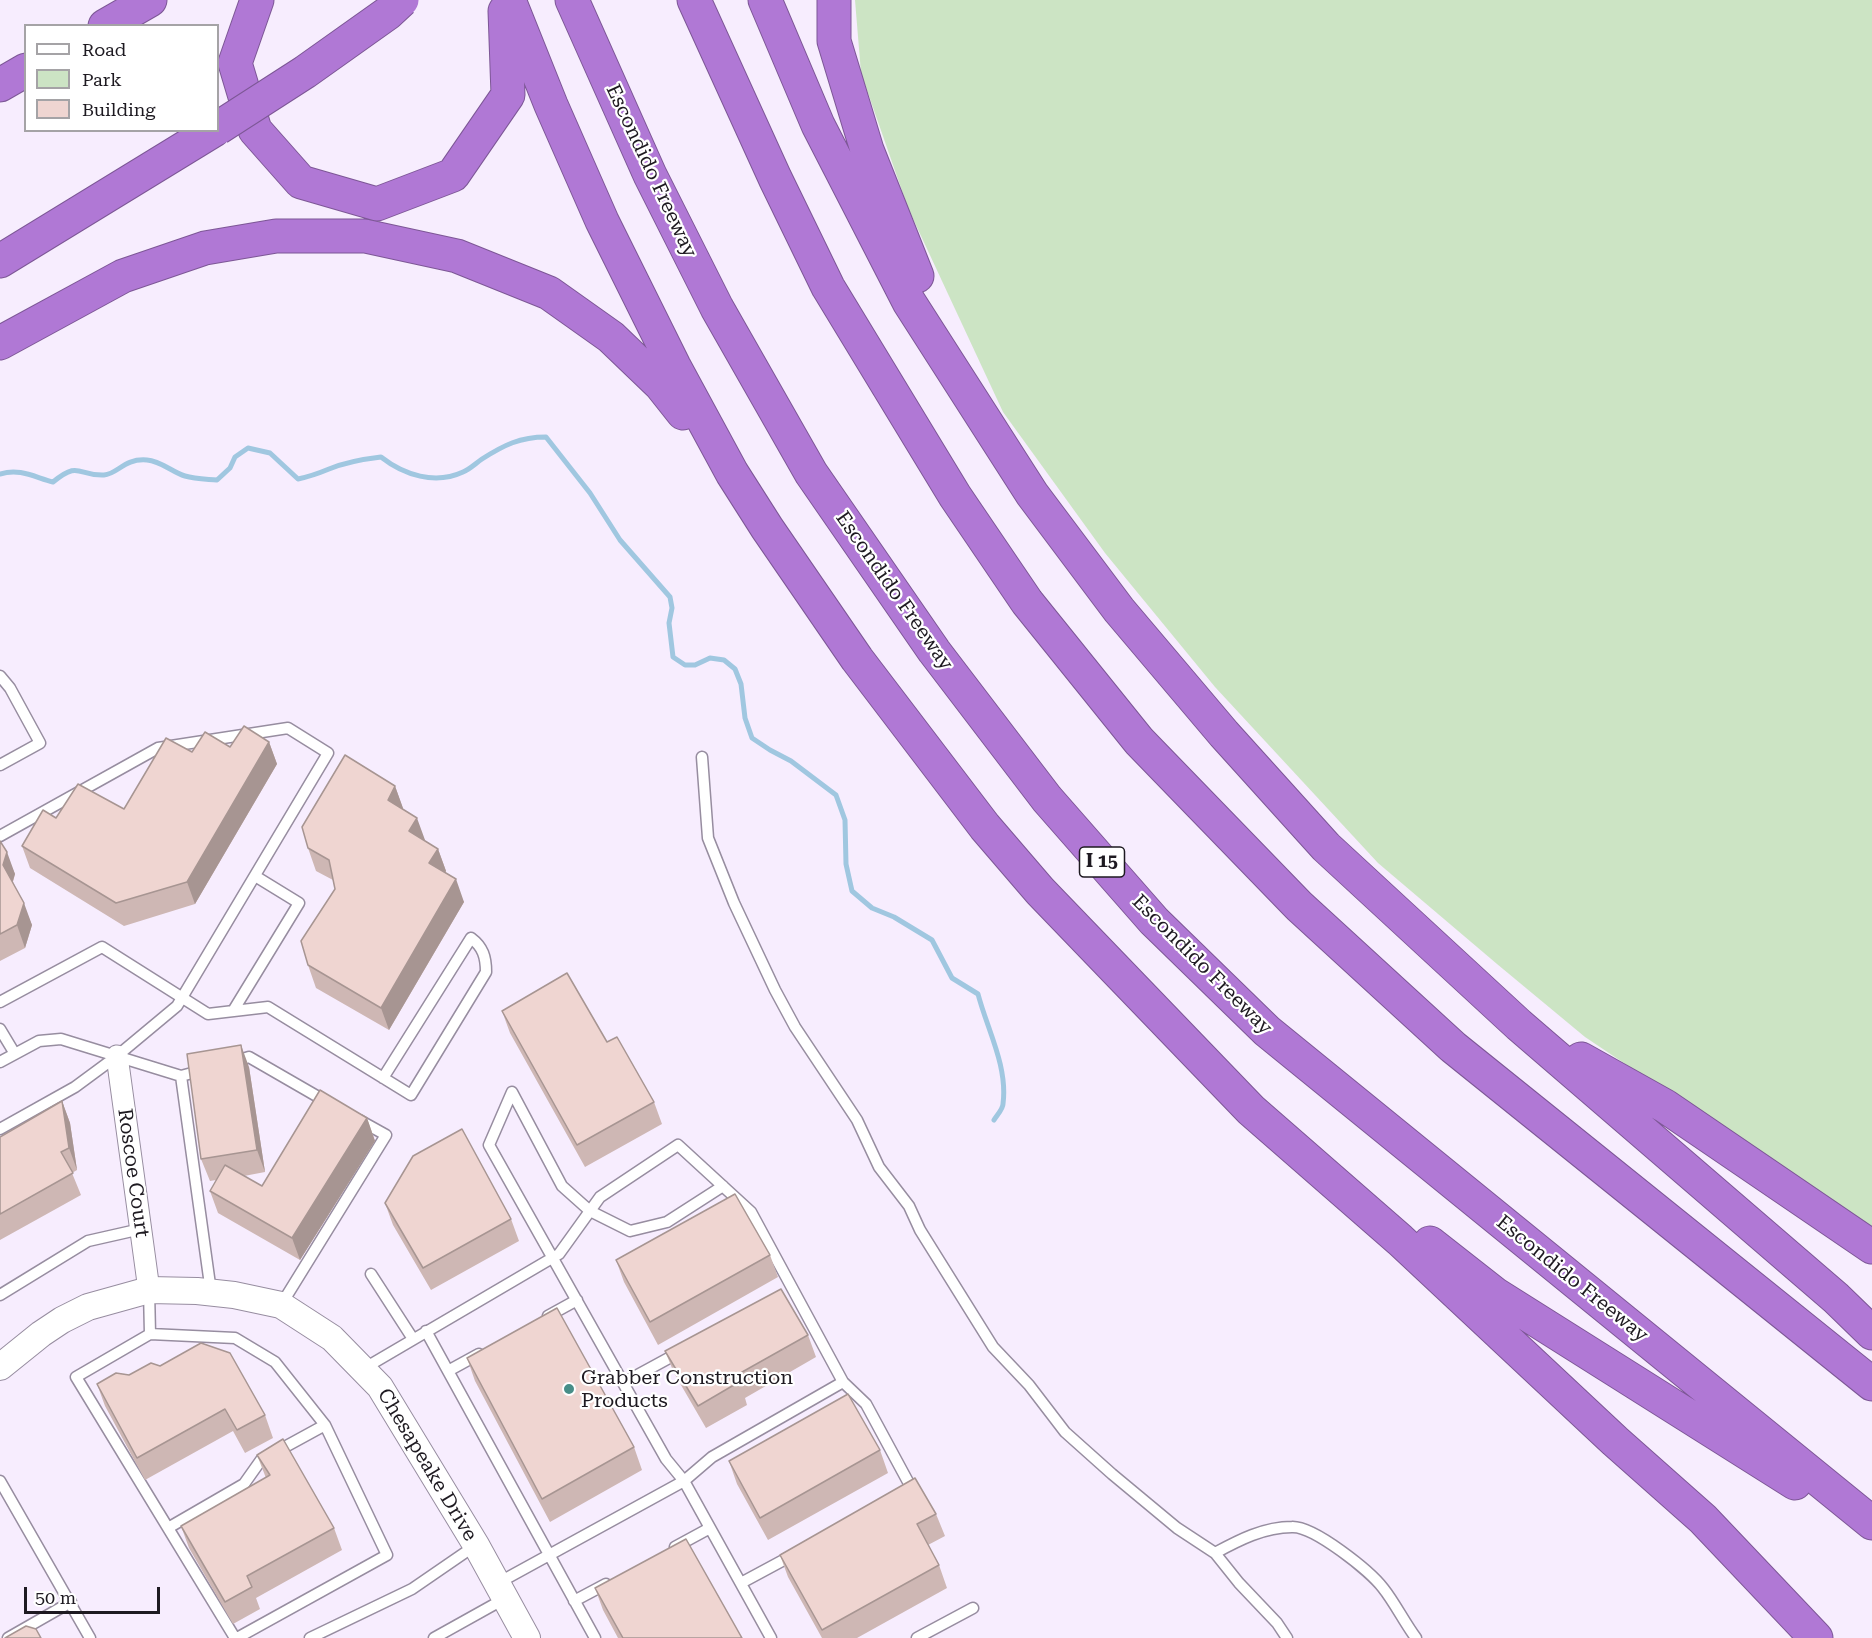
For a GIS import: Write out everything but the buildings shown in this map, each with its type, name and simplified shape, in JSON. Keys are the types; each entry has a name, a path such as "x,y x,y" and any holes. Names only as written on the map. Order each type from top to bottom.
{"highway":[{"path":"108,24 150,0"},
{"path":"257,0 235,63 255,130 301,182 377,204 453,175 508,95 504,0"},
{"path":"219,127 305,72 388,13 402,0"},
{"path":"509,0 551,105 602,221 674,366 732,473 857,659 986,827 1040,891 1251,1110 1400,1240 1615,1441 1703,1519 1816,1638"},
{"name":"Escondido Freeway","path":"572,0 650,175 717,308 811,473 934,651 1047,798 1154,921 1267,1031 1872,1523"},
{"path":"694,0 775,178 828,287 955,496 1014,582 1139,741 1299,906 1453,1047 1872,1384"},
{"path":"765,0 818,125 909,302 1032,494 1119,610 1224,734 1326,846 1519,1024 1836,1298 1872,1333"},
{"path":"834,0 834,41 867,150 915,272 993,435"},
{"path":"0,85 24,71"},
{"path":"0,261 211,132"},
{"path":"0,343 123,276 205,248 276,236 365,236 457,256 549,293 611,337 660,384 732,473"},
{"path":"1519,1024 1665,1106 1872,1247"},
{"path":"1196,1053 1340,1173 1495,1294 1872,1532"}],"street":[{"name":"Roscoe Court","path":"117,1056 149,1290"},
{"name":"Chesapeake Drive","path":"0,1367 62,1320 88,1307 149,1290 211,1292 281,1305 333,1338 380,1387 476,1545 527,1638"}],"lane":[{"path":"0,676 10,688 40,743 0,765"},
{"path":"0,836 158,748 288,728 328,753 177,1006 117,1056 75,1087 0,1129"},
{"path":"702,757 708,838 734,903 775,990 795,1027 857,1120 879,1167 909,1206 920,1230 993,1347 1029,1385 1065,1432 1178,1528 1215,1553 1239,1583 1277,1623 1287,1638"},
{"path":"233,1011 299,903 255,876"},
{"path":"0,1002 102,947 208,1014 268,1007 383,1078 411,1095 486,972 486,957 478,943 471,938 383,1078"},
{"path":"0,1029 15,1054"},
{"path":"0,1062 39,1041 61,1039 181,1076 215,1067"},
{"path":"226,1064 249,1057 386,1135 281,1305"},
{"path":"181,1076 211,1292"},
{"path":"723,1186 668,1222 630,1231 590,1211 562,1186 512,1092 489,1145 666,1459 684,1482 771,1638"},
{"path":"363,1369 558,1254 600,1197 678,1145 751,1212 788,1292 843,1382 867,1404 913,1491 903,1496"},
{"path":"0,1295 88,1241 141,1229"},
{"path":"371,1274 413,1339"},
{"path":"149,1290 150,1334"},
{"path":"537,1322 577,1300"},
{"path":"426,1331 595,1638"},
{"path":"150,1334 235,1338 275,1362 325,1425 387,1555 236,1638 76,1377 150,1334"},
{"path":"623,1383 693,1344"},
{"path":"448,1371 488,1349"},
{"path":"434,1638 549,1555 684,1482 712,1457 843,1382"},
{"path":"168,1528 244,1484 261,1460 325,1425"},
{"path":"0,1480 90,1638"},
{"path":"1215,1553 1236,1541 1264,1530 1295,1526 1330,1542 1383,1587 1416,1638"},
{"path":"668,1551 710,1528"},
{"path":"310,1638 412,1589 476,1545"},
{"path":"741,1583 802,1550"},
{"path":"574,1601 616,1579"},
{"path":"8,1638 71,1602"},
{"path":"917,1638 973,1608"}],"green space":[{"path":"855,0 1872,0 1872,1229 1585,1037 1378,863 1215,687 1105,553 1003,412 908,208 861,73"}],"waterway":[{"path":"0,474 21,473 53,482 74,470 104,475 133,461 147,460 157,462 185,476 217,480 230,468 235,457 248,448 270,453 298,479 348,463 381,457 410,473 442,478 466,471 490,454 512,443 528,438 546,437 590,493 620,540 670,597 672,608 669,623 673,657 685,665 695,665 710,658 724,660 735,669 741,684 745,718 752,738 791,761 836,795 845,820 846,864 852,891 872,908 894,917 932,940 952,978 978,994 1000,1062 1004,1090 1003,1106 994,1120"}],"place":[{"name":"Grabber Construction Products","path":"569,1389"}]}
